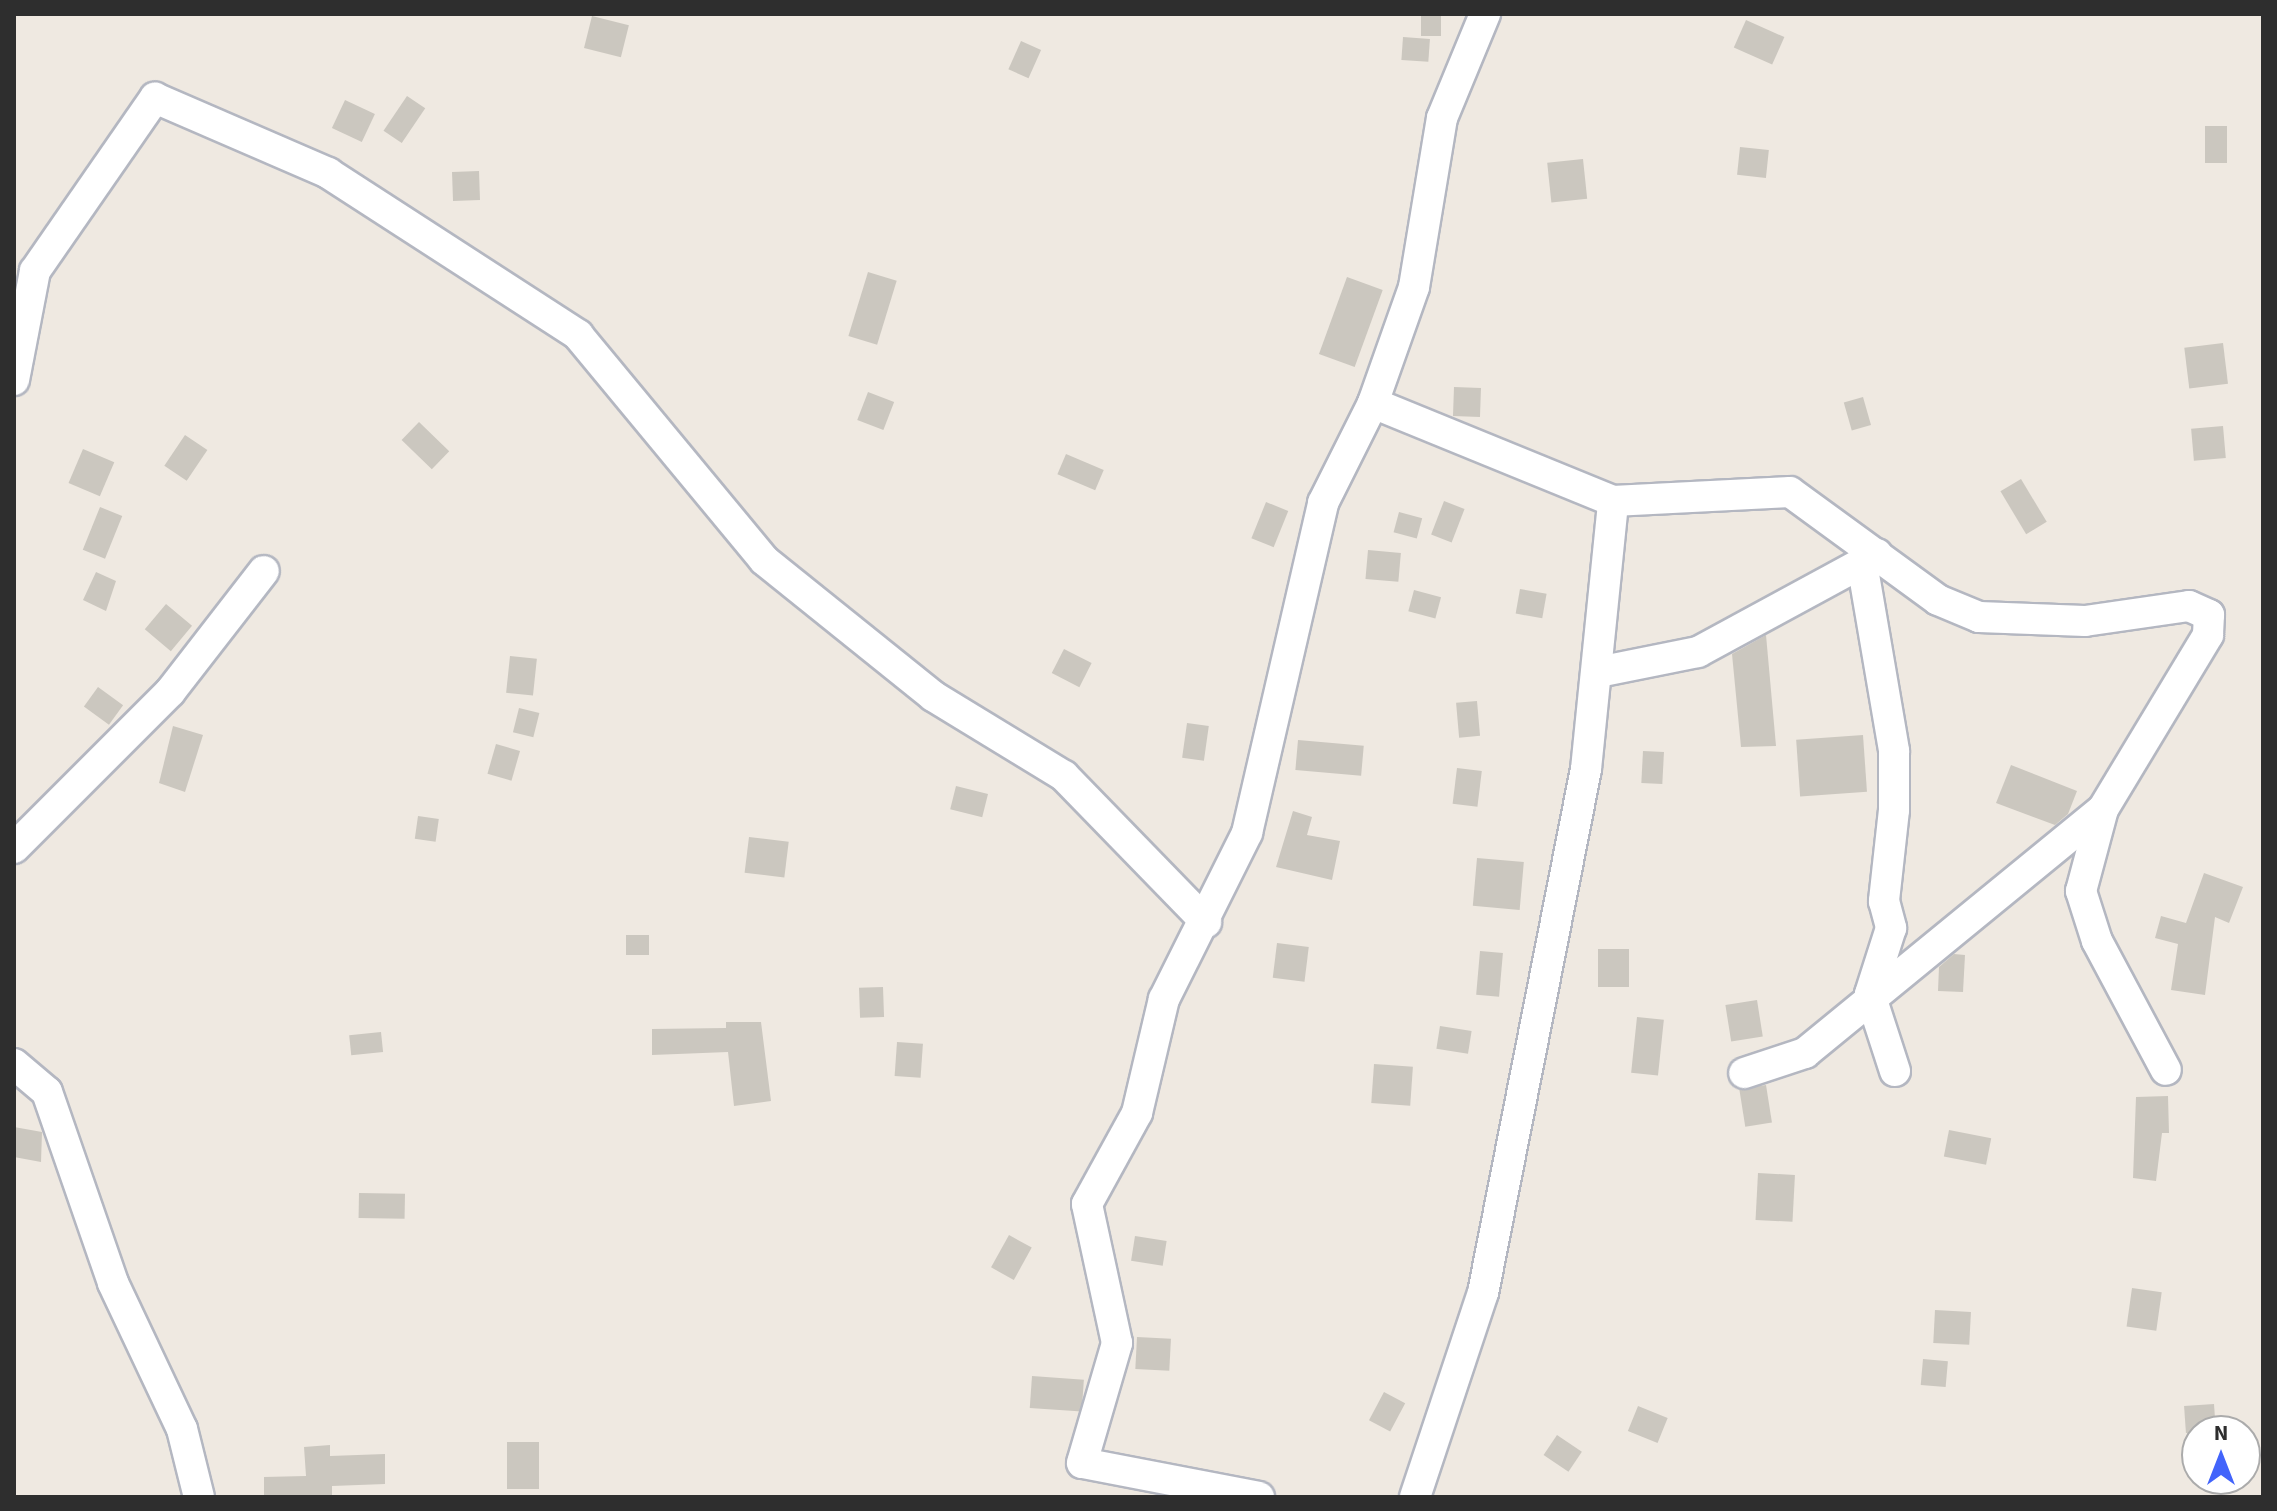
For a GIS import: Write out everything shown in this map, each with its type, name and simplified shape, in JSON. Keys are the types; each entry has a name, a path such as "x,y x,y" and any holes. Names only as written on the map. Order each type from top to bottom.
{"street":[{"path":"1259,1497 1082,1463 1117,1343 1087,1204 1137,1113 1164,999 1206,922 1247,833 1323,503 1373,403 1414,287 1442,118 1485,14"},
{"path":"14,380 35,271 155,98 328,173 578,335 764,560 933,696 1064,776 1206,922"},
{"path":"1373,403 1613,501 1790,492 1869,559 1938,600 1979,617 2085,621 2189,606 2209,615 2208,635 2103,809 2081,891 2097,941 2166,1070"},
{"path":"1415,1497 1483,1293 1586,769 1613,501"},
{"path":"1598,672 1698,652 1869,559"},
{"path":"1869,559 1894,751 1884,901 1891,928 1870,994 1895,1071"},
{"path":"14,848 170,692 264,571"},
{"path":"1744,1073 1805,1053 1870,994 2103,809"},
{"path":"14,1064 47,1092 113,1283 182,1429 199,1497"}],"building":[{"path":"1421,14 1441,14 1441,36 1421,36"},
{"path":"592,16 629,25 621,57 584,48"},
{"path":"1746,20 1784,37 1772,64 1734,47"},
{"path":"1403,37 1430,39 1428,62 1401,60"},
{"path":"1021,41 1041,50 1028,78 1008,69"},
{"path":"407,96 425,108 402,143 384,131"},
{"path":"345,100 375,114 362,142 332,128"},
{"path":"2205,126 2227,126 2227,163 2205,163"},
{"path":"1740,147 1769,150 1766,178 1737,175"},
{"path":"1583,159 1587,199 1551,203 1547,163"},
{"path":"479,171 480,200 453,201 452,172"},
{"path":"868,272 897,281 877,345 848,336"},
{"path":"1347,277 1383,290 1355,367 1319,354"},
{"path":"2223,343 2228,384 2189,388 2184,348"},
{"path":"1454,387 1481,388 1480,417 1453,416"},
{"path":"868,392 894,402 883,430 857,420"},
{"path":"1863,397 1871,425 1852,430 1844,403"},
{"path":"419,422 449,451 432,469 402,440"},
{"path":"2223,426 2226,458 2194,461 2191,429"},
{"path":"185,435 207,450 187,481 164,466"},
{"path":"83,449 114,462 100,496 69,483"},
{"path":"1066,454 1104,470 1095,490 1057,474"},
{"path":"2021,479 2047,522 2026,534 2000,491"},
{"path":"1444,501 1465,509 1452,542 1431,535"},
{"path":"1266,502 1288,511 1274,547 1251,538"},
{"path":"100,507 122,516 105,559 83,550"},
{"path":"1399,512 1422,518 1417,538 1394,532"},
{"path":"1368,550 1401,553 1398,582 1365,579"},
{"path":"96,572 116,581 106,611 83,600"},
{"path":"1520,589 1547,594 1542,618 1516,614"},
{"path":"1414,590 1441,597 1435,618 1408,611"},
{"path":"166,604 192,626 171,651 145,629"},
{"path":"1766,635 1776,746 1741,747 1732,654"},
{"path":"1064,649 1092,663 1079,687 1052,673"},
{"path":"510,656 537,659 533,696 506,693"},
{"path":"98,687 123,705 109,725 84,706"},
{"path":"1477,701 1480,736 1459,738 1456,703"},
{"path":"519,708 539,713 533,737 513,732"},
{"path":"1187,723 1209,726 1204,761 1182,758"},
{"path":"173,726 203,735 185,792 159,783"},
{"path":"1863,735 1867,792 1800,797 1796,740"},
{"path":"1298,740 1364,746 1361,776 1295,770"},
{"path":"496,744 520,751 511,781 487,774"},
{"path":"1643,751 1664,752 1662,784 1641,783"},
{"path":"2011,765 2077,791 2068,814 2055,825 1996,803"},
{"path":"1457,768 1482,771 1477,807 1453,804"},
{"path":"956,786 988,794 982,817 950,809"},
{"path":"1293,811 1312,817 1307,835 1340,841 1332,880 1276,867"},
{"path":"418,816 439,819 436,842 415,839"},
{"path":"749,837 789,842 784,878 745,873"},
{"path":"1477,858 1524,862 1520,910 1473,906"},
{"path":"2204,873 2243,887 2229,923 2215,917 2205,995 2171,990 2178,944 2155,938 2161,916 2186,923"},
{"path":"626,935 649,935 649,955 626,955"},
{"path":"1277,943 1309,947 1304,982 1273,978"},
{"path":"1598,949 1629,949 1629,987 1598,987"},
{"path":"1480,951 1503,953 1499,997 1476,995"},
{"path":"1954,954 1965,955 1963,992 1938,991 1939,967"},
{"path":"883,987 884,1017 860,1018 859,988"},
{"path":"1757,1000 1763,1037 1731,1042 1725,1005"},
{"path":"1637,1017 1664,1020 1658,1076 1631,1073"},
{"path":"726,1022 761,1022 771,1101 734,1106 728,1052 652,1055 652,1029 726,1028"},
{"path":"1440,1026 1472,1031 1468,1054 1436,1049"},
{"path":"381,1032 383,1052 351,1055 349,1035"},
{"path":"897,1042 923,1044 921,1078 895,1076"},
{"path":"1374,1064 1413,1067 1410,1106 1371,1103"},
{"path":"1766,1085 1772,1123 1745,1127 1739,1089"},
{"path":"2168,1096 2169,1133 2162,1133 2156,1181 2133,1178 2136,1097"},
{"path":"14,1127 42,1132 41,1162 14,1157"},
{"path":"1949,1130 1991,1138 1986,1165 1944,1157"},
{"path":"1758,1173 1795,1175 1792,1222 1756,1220"},
{"path":"359,1193 405,1194 405,1219 359,1218"},
{"path":"1009,1235 1032,1248 1014,1280 991,1267"},
{"path":"1135,1236 1167,1241 1163,1266 1131,1261"},
{"path":"2132,1288 2162,1292 2156,1331 2127,1327"},
{"path":"1935,1310 1971,1312 1969,1345 1933,1343"},
{"path":"1137,1337 1171,1339 1169,1371 1135,1369"},
{"path":"1923,1359 1948,1361 1946,1387 1921,1385"},
{"path":"1032,1376 1084,1380 1082,1412 1030,1408"},
{"path":"1384,1392 1405,1403 1390,1432 1369,1420"},
{"path":"2214,1404 2215,1415 2185,1415 2184,1406"},
{"path":"1638,1406 1668,1418 1658,1443 1628,1431"},
{"path":"1557,1435 1582,1452 1568,1472 1544,1455"},
{"path":"507,1442 539,1442 539,1489 507,1489"},
{"path":"330,1445 330,1456 385,1454 385,1484 332,1486 332,1497 264,1497 264,1477 306,1476 304,1447"}]}
